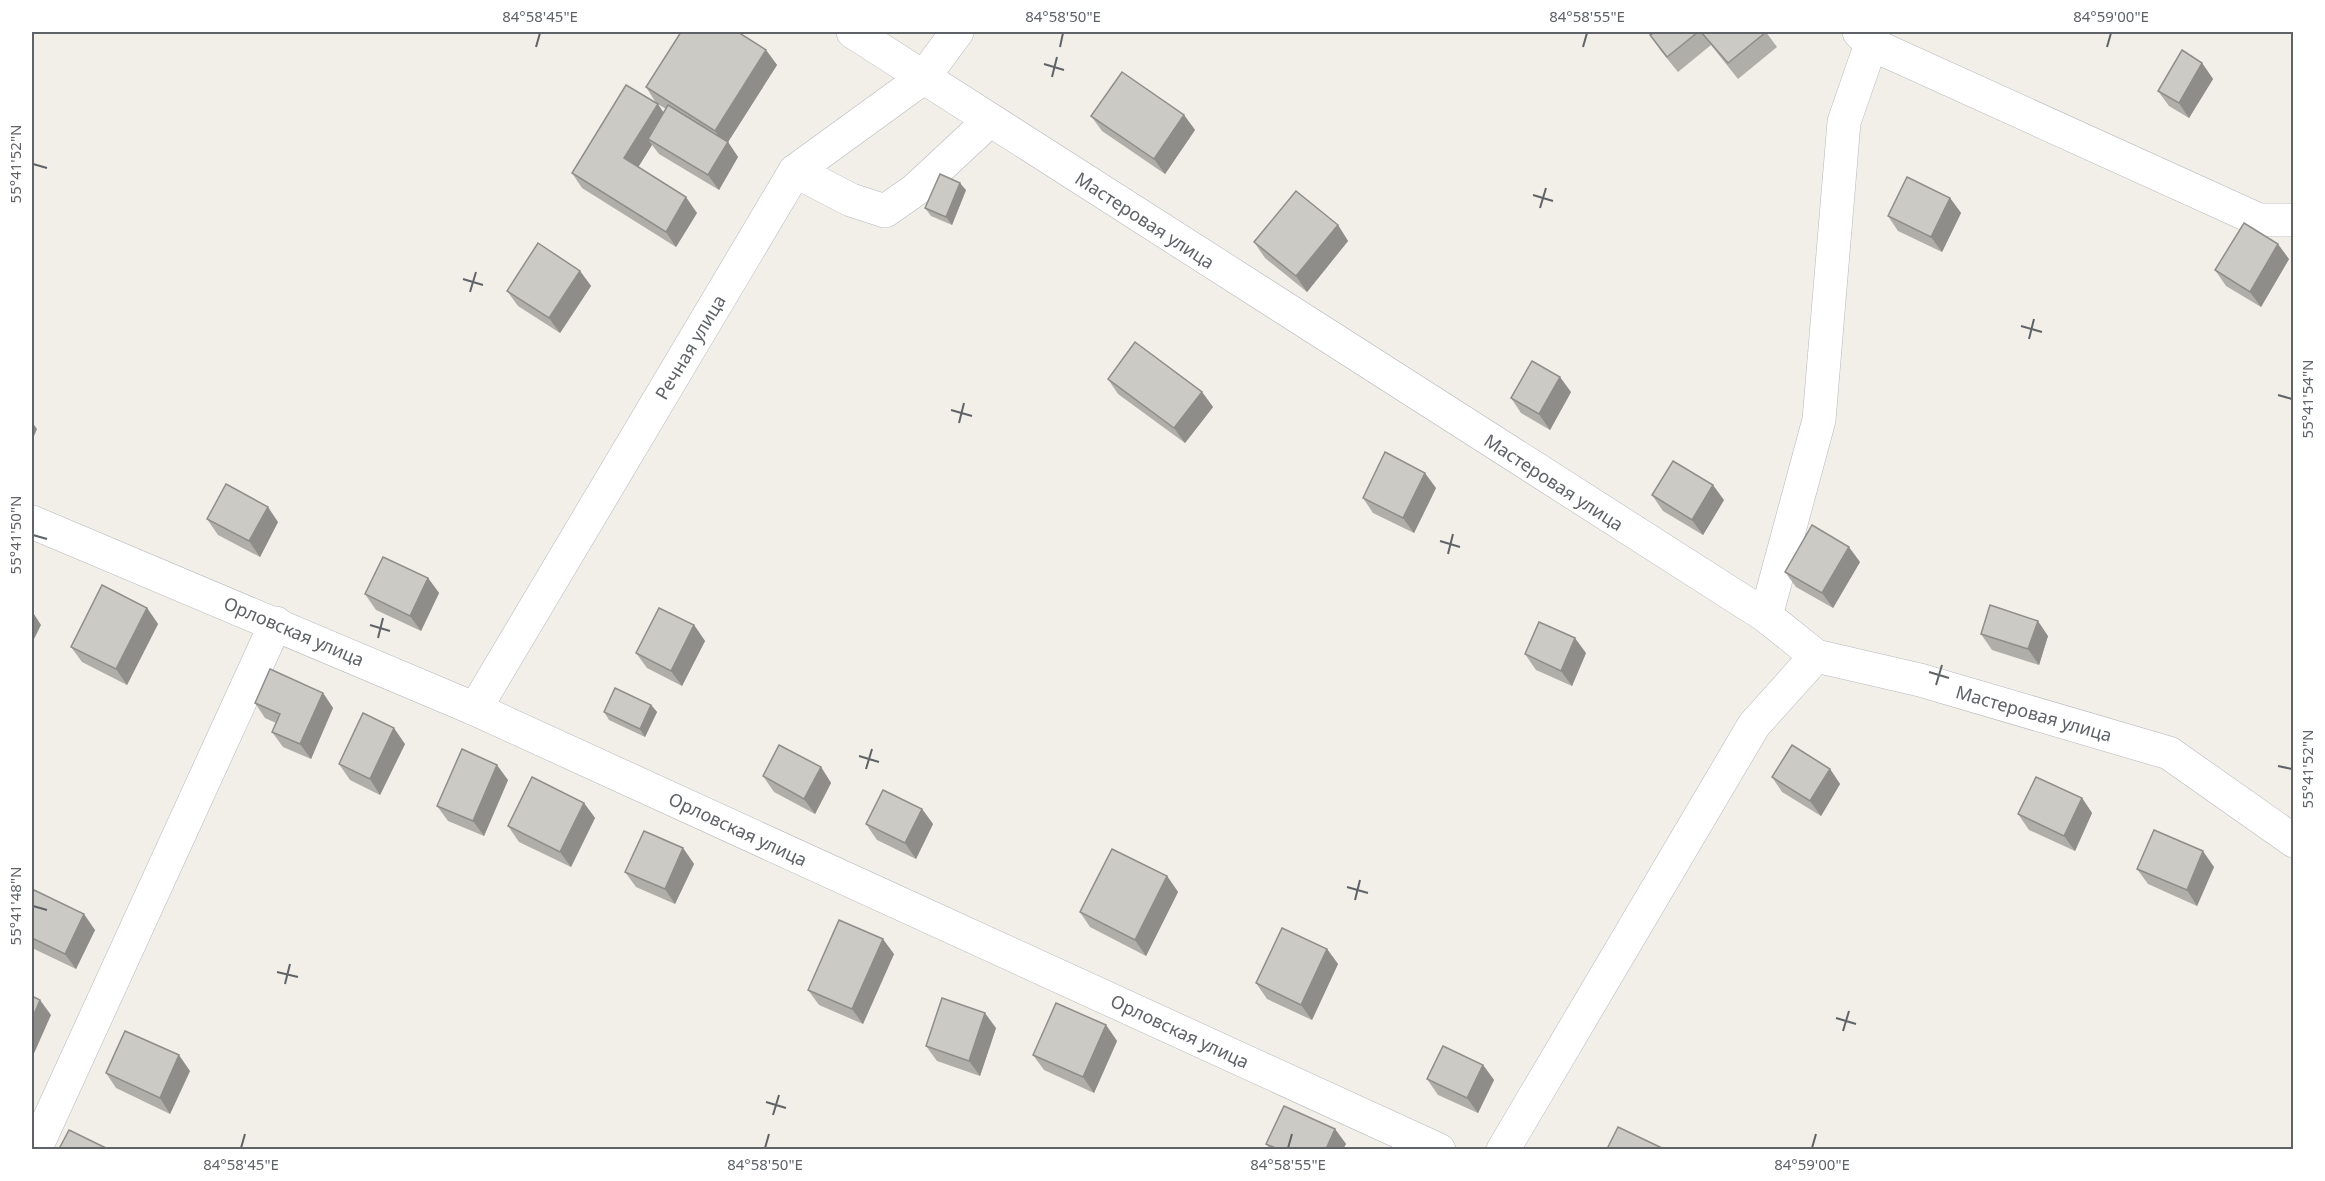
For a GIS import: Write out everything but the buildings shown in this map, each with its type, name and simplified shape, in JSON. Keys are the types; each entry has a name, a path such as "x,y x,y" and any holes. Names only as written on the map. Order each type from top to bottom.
{"street":[{"name":"Мастеровая улица","path":"853,32 1766,616 1816,656 1920,680 2169,753 2294,841"},
{"name":"Речная улица","path":"475,709 795,171 923,78 957,32"},
{"path":"1766,616 1819,420 1844,122 1865,38 2259,220 2294,220"},
{"path":"795,171 851,200 885,211 915,190 989,121"},
{"name":"Орловская улица","path":"32,522 276,623 475,709 1439,1149"},
{"path":"35,1149 276,623"},
{"path":"1503,1149 1754,725 1816,656"}]}
